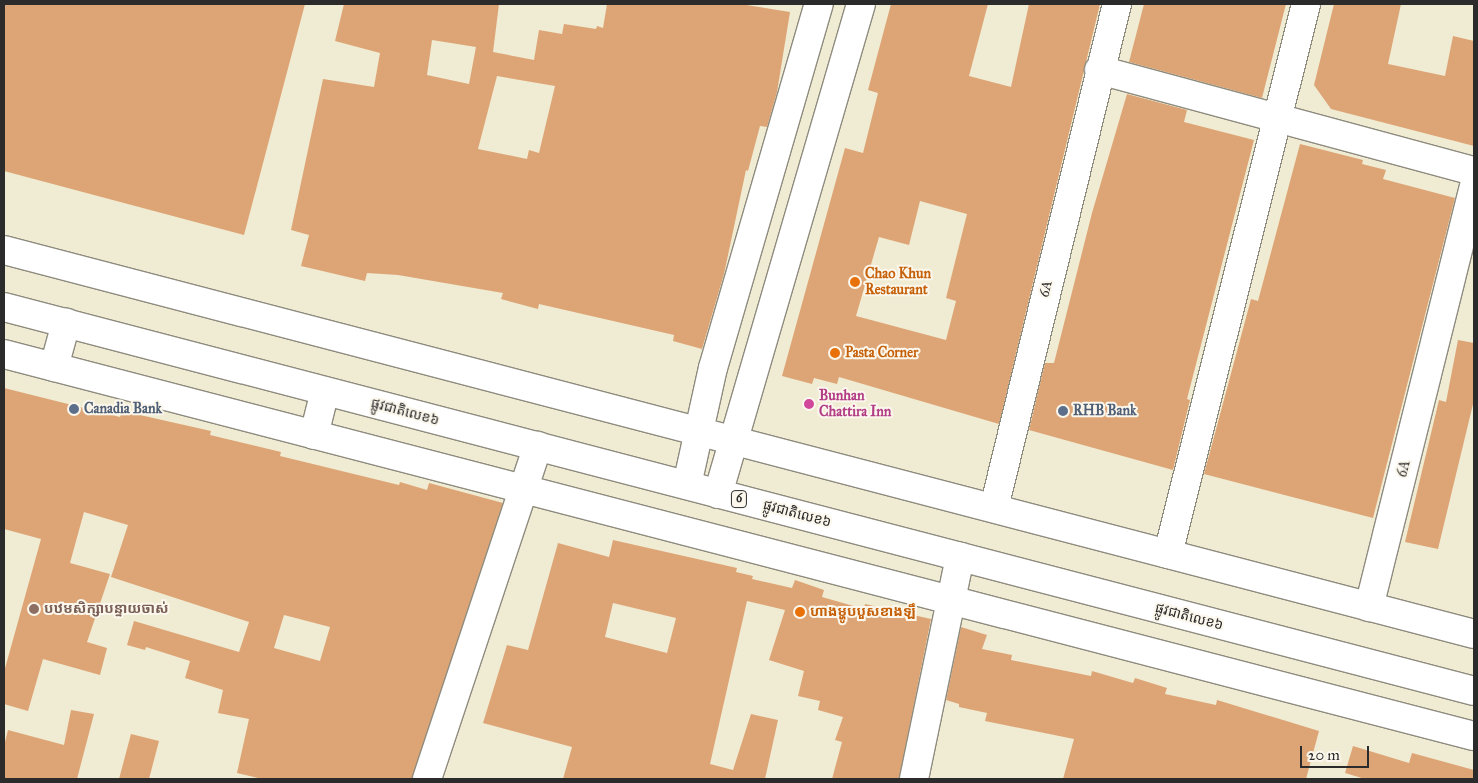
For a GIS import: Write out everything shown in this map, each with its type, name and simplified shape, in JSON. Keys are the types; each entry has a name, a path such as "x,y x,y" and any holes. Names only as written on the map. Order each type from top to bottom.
{"street":[{"path":"687,485 701,432 712,368 819,4"},
{"path":"718,494 731,440 861,4"},
{"name":"6A","path":"994,508 1099,70 1117,4"},
{"path":"1168,554 1306,4"},
{"path":"1099,70 1278,120 1474,171"},
{"name":"6A","path":"1369,607 1474,186"},
{"path":"4,250 1474,634"},
{"name":"ផ្លូវជាតិលេខ៦","path":"4,307 1474,691"},
{"path":"54,367 66,323"},
{"path":"4,354 524,491 1474,736"},
{"path":"314,435 325,391"},
{"path":"427,779 538,446"},
{"path":"914,779 960,557"}],"building":[{"path":"4,4 305,4 244,235 4,171"},
{"path":"344,4 499,4 493,52 534,60 539,30 562,34 564,24 596,29 597,26 603,28 607,4 740,4 790,12 777,92 767,127 760,126 748,171 746,170 724,274 702,349 673,341 674,335 539,304 538,309 501,299 503,293 398,275 367,273 365,281 301,266 309,235 291,230 323,79 374,87 380,53 335,41","holes":["432,40 476,47 469,84 427,75","497,76 555,86 539,153 529,150 527,159 478,149"]},
{"path":"891,4 988,4 969,76 1011,87 1029,4 1100,4 999,424 839,377 837,384 814,378 812,384 782,376 845,148 863,153 878,93 868,90","holes":["920,201 967,214 946,298 956,301 946,340 856,316 879,237 909,245"]},
{"path":"1144,4 1286,4 1262,98 1129,62"},
{"path":"1334,4 1401,4 1388,64 1445,76 1453,36 1474,41 1474,146 1331,109 1314,85"},
{"path":"1127,94 1187,110 1184,122 1254,140 1187,399 1190,400 1173,470 1029,430 1045,363 1054,363 1092,213"},
{"path":"1300,144 1363,160 1362,164 1386,170 1383,179 1455,198 1373,518 1204,474 1251,299 1258,301"},
{"path":"1458,340 1474,343 1474,400 1438,549 1405,542 1439,400 1446,402"},
{"path":"4,388 120,417 122,411 211,431 210,435 281,452 280,456 399,485 400,482 427,490 429,483 503,503 412,779 262,779 237,773 249,719 218,713 223,690 185,678 190,661 146,647 145,650 127,645 134,621 239,652 249,622 111,577 128,525 84,512 70,563 110,574 87,642 107,648 100,675 43,659 28,711 4,704 4,672 41,539 4,529","holes":["284,615 330,627 320,661 274,648"]},
{"path":"613,540 737,568 736,572 753,576 752,579 792,588 795,580 824,590 822,597 864,609 865,604 931,619 899,779 832,779 842,742 835,740 843,717 818,710 820,701 798,696 804,671 769,660 785,610 747,601 710,764 733,770 751,714 778,720 765,779 563,779 572,747 483,723 507,645 528,650 558,543 609,557","holes":["613,603 676,618 667,653 605,637"]},
{"path":"961,627 987,635 982,649 1012,655 1011,660 1091,676 1092,671 1133,683 1135,678 1167,688 1165,694 1216,705 1217,700 1319,731 1306,779 1063,779 1074,739 985,721 987,713 959,707 959,704 946,700"},
{"path":"71,710 94,714 77,779 4,779 4,746 8,730 64,745"},
{"path":"131,734 159,741 149,779 119,779"},
{"path":"1353,746 1409,763 1412,753 1474,770 1474,779 1365,779 1345,773"}],"place":[{"name":"Chao Khun Restaurant","path":"855,282"},
{"name":"Pasta Corner","path":"835,353"},
{"name":"Bunhan Chattira Inn","path":"809,404"},
{"name":"Canadia Bank","path":"74,409"},
{"name":"RHB Bank","path":"1063,411"},
{"name":"បឋមសិក្សាបន្ទាយចាស់","path":"34,609"},
{"name":"ហាងម្ហូបបួសខាងឡឹ","path":"800,612"}]}
